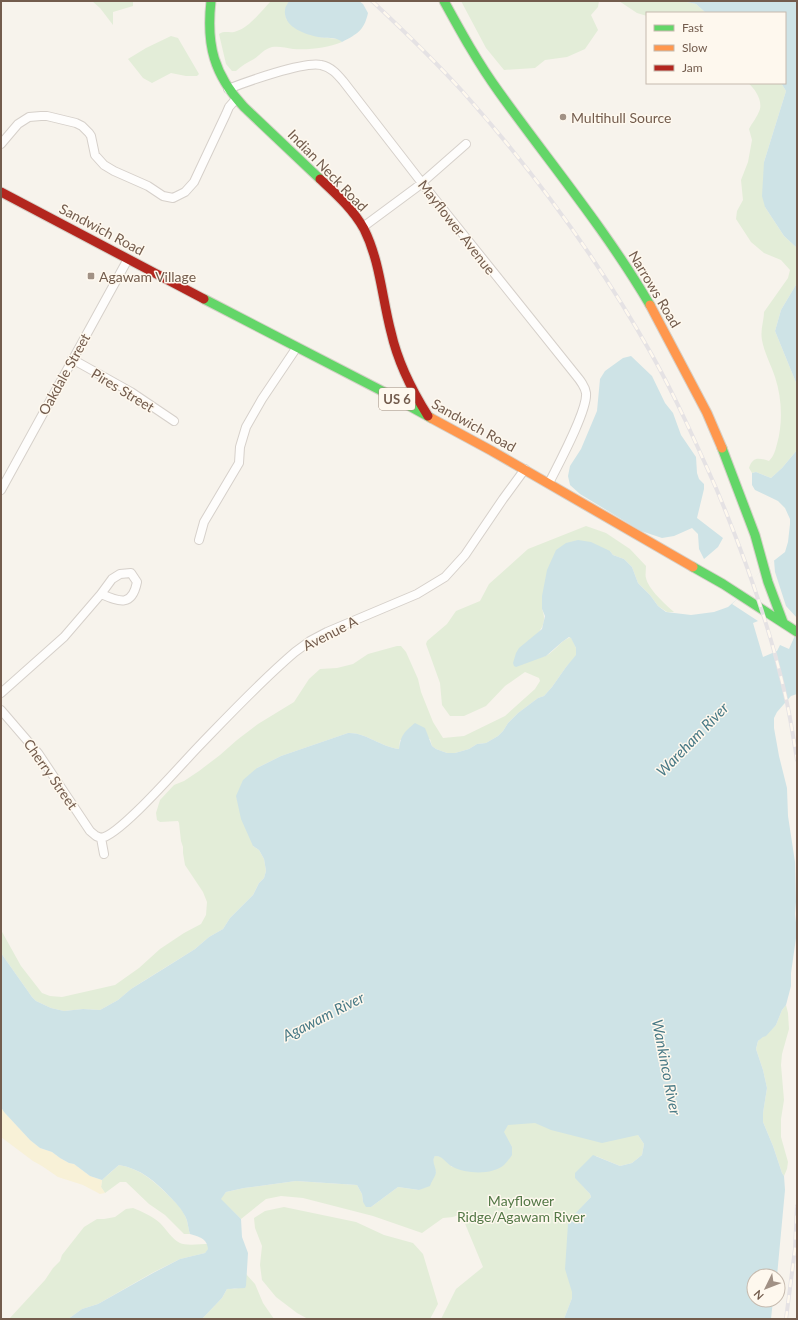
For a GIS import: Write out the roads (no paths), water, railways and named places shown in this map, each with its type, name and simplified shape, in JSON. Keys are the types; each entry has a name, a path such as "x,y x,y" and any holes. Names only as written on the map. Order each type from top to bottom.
{"main road":[{"name":"Indian Neck Road","path":"211,1 209,26 211,48 217,67 228,89 236,99 348,206 363,227 376,261 392,339 399,360 408,382 428,416"},
{"name":"Narrows Road","path":"444,1 474,54 498,91 615,250 647,301 670,343 707,413 727,460 755,535 768,582 783,622"},
{"name":"Sandwich Road","path":"1,192 428,416 525,469 723,584 795,631"}],"street":[{"name":"Mayflower Avenue","path":"228,89 301,66 318,64 326,66 336,73 343,81 422,183 575,374 585,389 586,396 581,416 549,483"},
{"path":"1,144 18,124 24,119 30,117 48,116 76,123 82,126 91,136 95,155 104,165 148,186 163,196 173,198 185,192 194,182 229,107 236,99"},
{"path":"363,227 422,183 466,144"},
{"name":"Oakdale Street","path":"1,490 128,259"},
{"path":"200,540 204,522 239,463 241,440 254,413 297,348"},
{"name":"Pires Street","path":"72,359 131,392 174,421"},
{"name":"Avenue A","path":"101,838 105,838 113,833 130,818 214,730 295,652 328,632 424,591 445,577 465,555 502,499 525,469"},
{"path":"1,693 64,637 101,594"},
{"name":"Cherry Street","path":"1,710 38,754 90,831 101,838"},
{"path":"101,838 104,854"}],"water":[{"path":"289,1 359,1 363,4 368,13 362,28 352,37 342,42 337,39 321,38 296,29 287,21 285,16 285,9"},
{"path":"682,1 797,1 797,248 784,236 765,207 762,196 764,162 786,91 782,84 786,84 786,12 705,12 696,4"},
{"path":"797,283 797,385 775,331 781,310"},
{"path":"631,356 652,376 665,403 673,413 681,435 696,457 697,473 699,479 704,484 697,518 723,538 718,547 704,559 699,549 698,534 692,528 674,536 662,538 641,531 580,494 570,485 568,476 570,466 581,449 597,411 600,379 605,371 623,358"},
{"path":"797,450 797,694 791,696 777,712 774,718 774,728 787,788 788,816 795,862 795,914 797,931 791,973 791,986 786,1005 782,1010 776,1025 766,1036 758,1041 756,1049 767,1088 763,1122 784,1176 785,1190 778,1268 746,1268 746,1308 772,1308 771,1319 564,1319 572,1298 572,1292 565,1269 568,1224 571,1218 591,1197 575,1178 575,1173 593,1155 620,1166 632,1163 642,1155 644,1144 638,1135 602,1143 551,1130 535,1123 508,1125 504,1132 512,1147 512,1155 504,1165 499,1168 486,1172 465,1171 451,1166 441,1157 435,1156 434,1162 436,1173 430,1186 419,1190 398,1187 371,1207 366,1207 363,1202 362,1194 357,1185 296,1181 226,1192 221,1199 241,1219 242,1237 248,1253 245,1288 227,1289 222,1298 202,1319 68,1319 82,1309 98,1304 180,1259 205,1253 208,1249 204,1240 190,1234 186,1218 182,1210 158,1185 147,1176 134,1169 119,1165 102,1180 90,1176 74,1164 69,1163 52,1152 40,1148 30,1140 4,1112 1,1107 1,953 32,997 36,1001 51,1008 64,1011 83,1009 100,1010 118,1000 131,989 195,949 209,937 223,929 230,918 253,895 259,883 264,878 266,871 264,859 259,850 253,846 241,819 236,796 243,780 257,768 281,756 348,733 361,735 386,746 399,749 404,734 415,723 425,728 432,746 447,753 455,753 469,749 477,744 486,743 498,736 518,713 538,698 544,696 576,655 576,648 569,637 546,656 516,667 513,663 519,648 542,629 545,616 542,609 542,596 547,570 556,550 566,543 578,540 591,542 610,551 613,555 624,559 632,567 638,583 658,606 666,612 691,615 714,612 728,607 762,570 785,552 788,542 790,519 785,508 778,501 755,490 752,485 752,473 756,472 771,478 782,468"}],"railway":[{"path":"372,1 418,45 463,92 490,123 540,186 588,252 632,320 661,371 678,404 716,488 747,567 781,675 797,760"},
{"path":"786,1319 795,1249 797,1206"}],"place":[{"name":"Multihull Source","path":"563,117"},
{"name":"Agawam Village","path":"91,276"}],"water label":[{"name":"Wareham River","path":"692,739"},
{"name":"Agawam River","path":"323,1016"},
{"name":"Wankinco River","path":"667,1067"}],"park label":[{"name":"Mayflower Ridge/Agawam River","path":"521,1208"}]}
